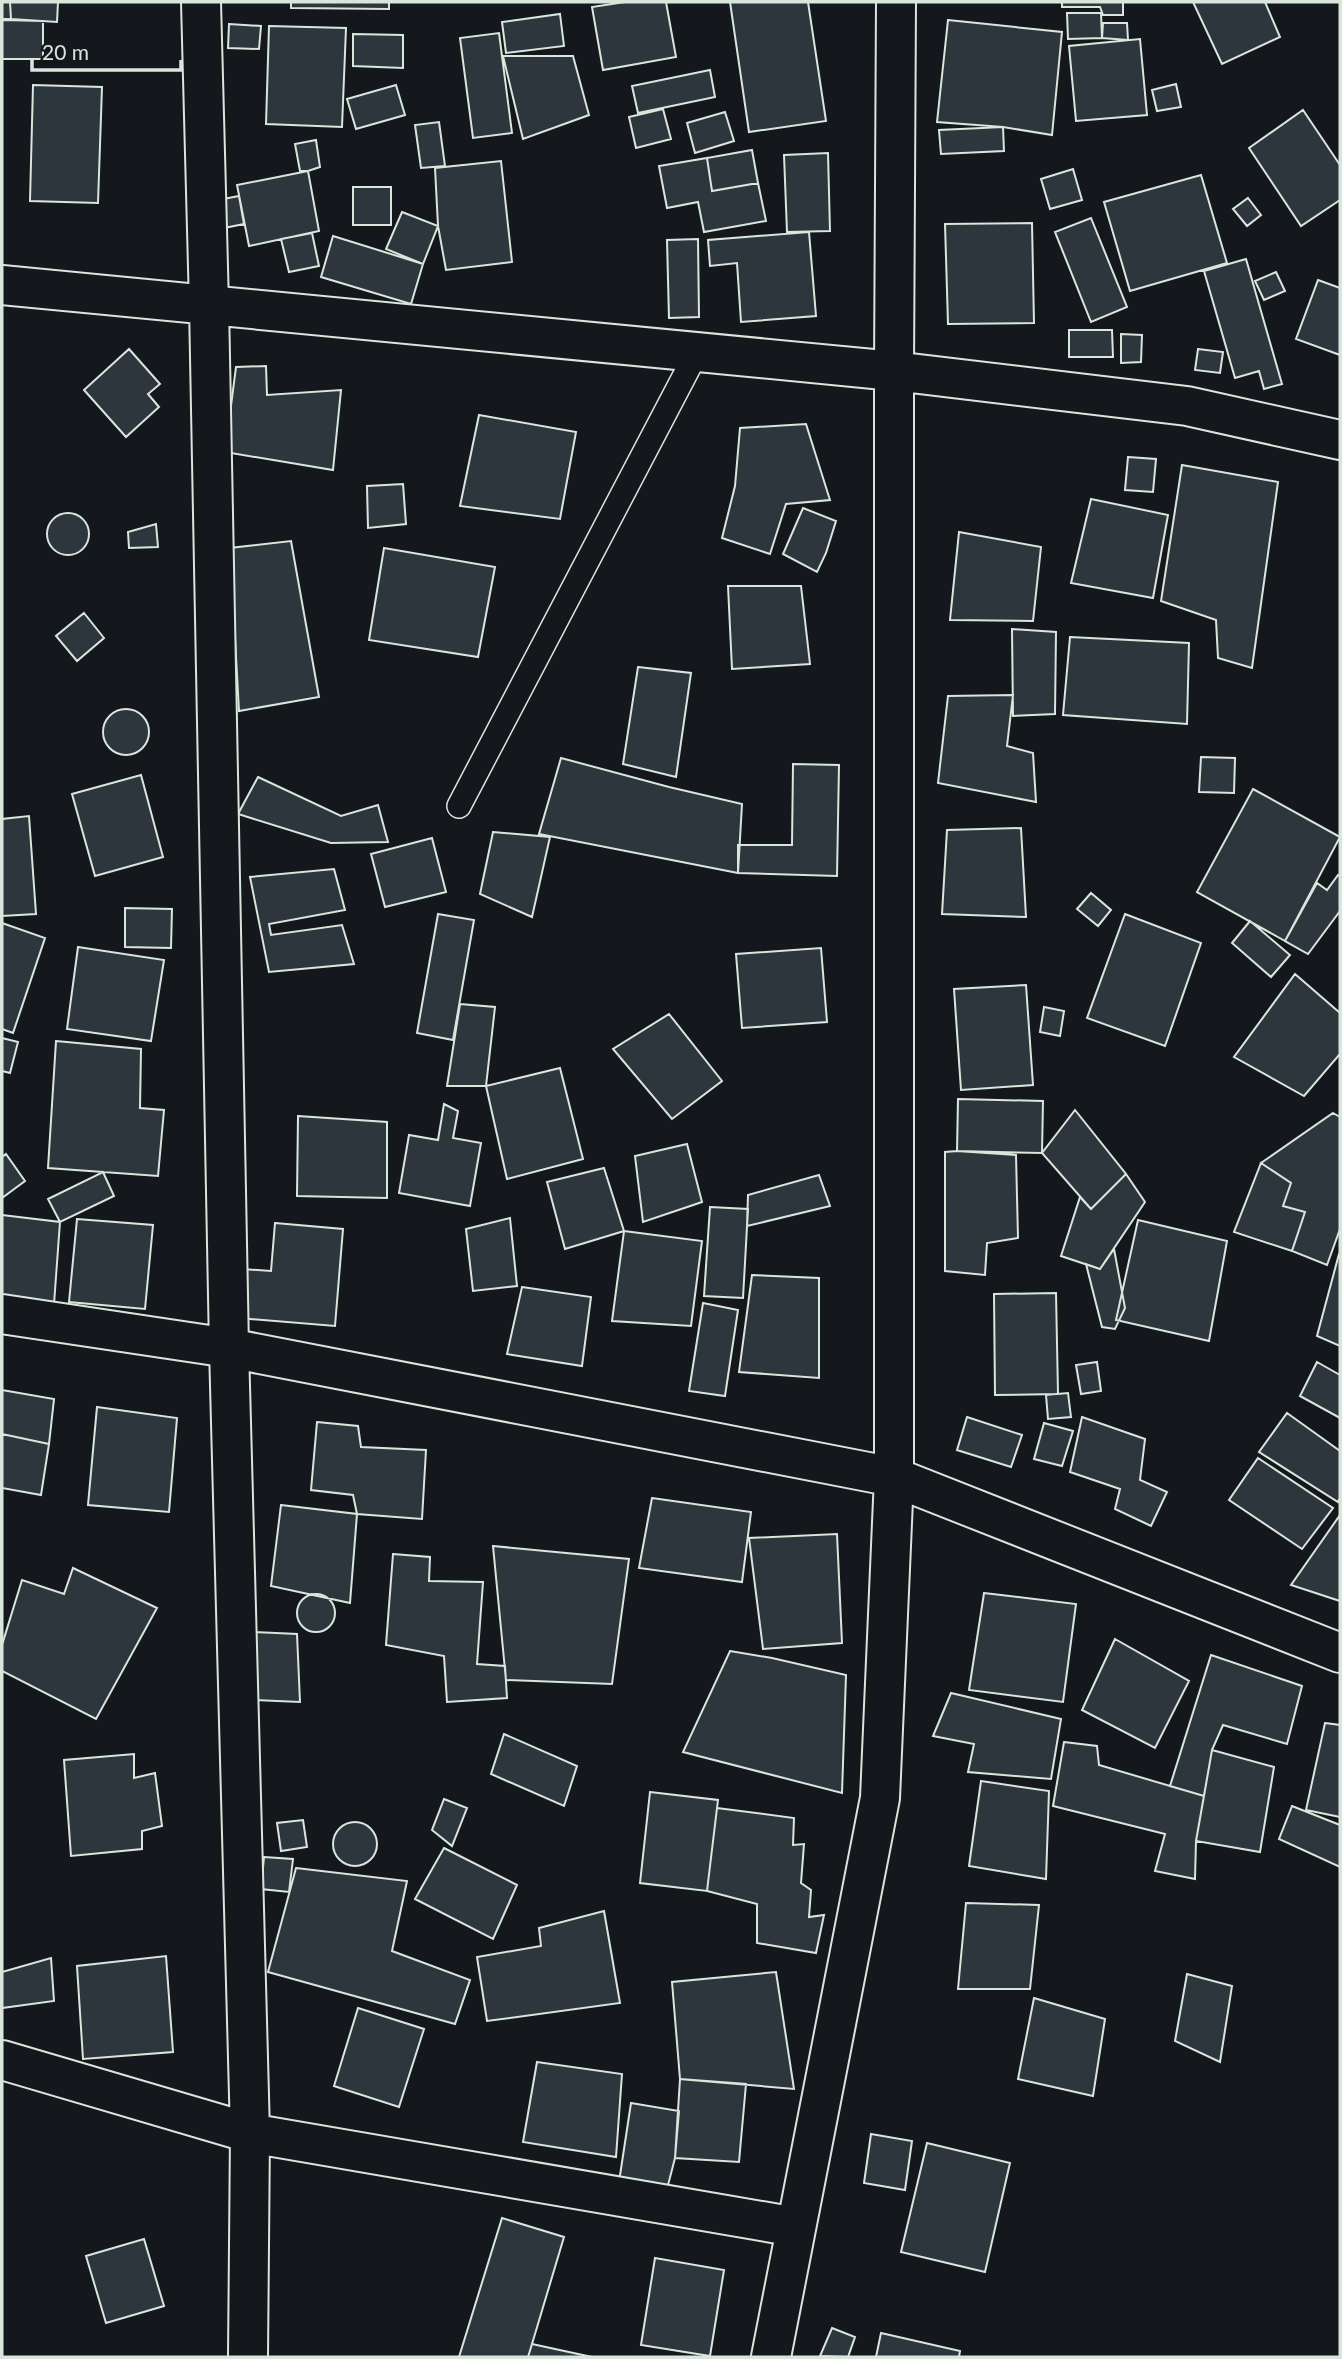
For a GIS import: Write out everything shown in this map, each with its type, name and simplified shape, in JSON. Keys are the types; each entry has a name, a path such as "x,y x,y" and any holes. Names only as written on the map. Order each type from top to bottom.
{"street":[{"path":"201,2 229,1348 250,2133 248,2357"},
{"path":"771,2357 880,1798 894,1478 896,2"},
{"path":"2,285 894,371 1187,406 1340,440"},
{"path":"2,1314 229,1348 894,1478 1340,1653"},
{"path":"2,2060 250,2133 796,2227"}],"lane":[{"path":"459,806 698,352"}],"building":[{"path":"2,2 10,2 11,19 2,19"},
{"path":"10,2 58,2 57,22 11,19"},
{"path":"291,2 389,2 389,9 291,8"},
{"path":"625,2 666,2 676,57 603,70 592,7"},
{"path":"730,2 808,2 826,121 749,132"},
{"path":"1062,2 1123,2 1123,15 1103,15 1100,7 1062,7"},
{"path":"1193,2 1265,2 1280,37 1222,64"},
{"path":"1067,13 1101,13 1102,38 1068,39"},
{"path":"560,14 564,46 506,53 502,22"},
{"path":"2,20 43,21 43,59 2,59"},
{"path":"948,20 1062,32 1052,135 1003,127 937,122"},
{"path":"1103,23 1127,23 1128,40 1102,38"},
{"path":"229,24 261,26 259,49 228,48"},
{"path":"269,26 346,28 342,127 266,124"},
{"path":"499,33 512,133 473,138 460,38"},
{"path":"353,34 403,35 403,68 353,66"},
{"path":"1140,39 1147,115 1076,121 1069,46"},
{"path":"503,56 573,56 589,115 523,139"},
{"path":"710,70 715,97 638,113 632,86"},
{"path":"1176,84 1181,107 1157,111 1152,90"},
{"path":"33,85 102,87 98,203 30,201"},
{"path":"396,85 405,115 356,129 347,99"},
{"path":"663,109 671,139 636,148 629,117"},
{"path":"1303,110 1340,165 1340,200 1301,226 1249,148"},
{"path":"725,112 734,141 695,153 687,123"},
{"path":"439,122 445,166 421,168 415,125"},
{"path":"1003,127 1004,151 941,154 939,130"},
{"path":"316,140 320,167 300,171 295,144"},
{"path":"752,150 758,183 712,191 707,158"},
{"path":"828,153 830,231 787,232 784,155"},
{"path":"707,158 712,191 758,183 766,221 704,232 698,202 667,208 659,166"},
{"path":"501,161 512,262 446,270 438,226 435,168"},
{"path":"1073,169 1082,200 1050,209 1041,179"},
{"path":"308,171 319,231 249,246 237,185"},
{"path":"1201,175 1227,263 1130,291 1104,202"},
{"path":"353,187 391,187 391,225 353,225"},
{"path":"239,196 244,224 224,228 218,200"},
{"path":"1248,198 1261,215 1247,226 1233,209"},
{"path":"402,212 438,226 423,264 386,249"},
{"path":"1091,218 1127,307 1091,322 1055,232"},
{"path":"1032,223 1034,323 948,324 945,224"},
{"path":"809,232 816,316 741,322 737,263 710,266 708,240"},
{"path":"312,233 319,266 289,272 281,239"},
{"path":"333,236 423,264 411,304 321,277"},
{"path":"698,239 699,317 669,318 667,240"},
{"path":"1246,259 1282,384 1264,389 1259,371 1235,378 1204,271"},
{"path":"1276,272 1285,291 1264,300 1255,281"},
{"path":"1318,280 1340,288 1340,355 1296,339"},
{"path":"1069,330 1112,330 1113,357 1069,357"},
{"path":"1121,334 1142,335 1141,362 1121,363"},
{"path":"129,349 160,384 148,394 159,407 126,437 84,390"},
{"path":"1198,349 1223,352 1220,373 1195,370"},
{"path":"266,366 267,395 341,390 333,470 225,452 236,367"},
{"path":"479,415 576,432 560,519 460,506"},
{"path":"806,424 830,500 786,504 770,554 722,538 735,486 740,428"},
{"path":"1128,457 1156,459 1153,492 1125,490"},
{"path":"1182,465 1278,482 1252,668 1218,658 1216,620 1161,601"},
{"path":"403,484 406,524 368,528 367,486"},
{"path":"1091,499 1168,515 1153,598 1071,583"},
{"path":"803,508 836,521 817,572 783,554"},
{"path":"68,513 83,519 89,534 83,549 68,555 53,549 47,534 53,519"},
{"path":"156,524 158,547 129,548 128,532"},
{"path":"959,532 1041,547 1033,621 950,620"},
{"path":"291,541 319,697 239,711 230,548"},
{"path":"384,548 495,567 478,657 369,640"},
{"path":"728,586 801,586 810,664 732,669"},
{"path":"84,613 104,638 77,661 56,636"},
{"path":"1012,629 1056,632 1055,714 1013,716"},
{"path":"1070,637 1189,643 1187,724 1063,715"},
{"path":"638,667 691,673 676,777 623,764"},
{"path":"1013,695 1007,746 1033,753 1036,802 938,783 948,696"},
{"path":"126,709 142,716 149,732 142,748 126,755 110,748 103,732 110,716"},
{"path":"1201,757 1235,758 1234,793 1199,792"},
{"path":"561,758 742,804 738,873 539,834"},
{"path":"793,764 839,765 837,876 738,873 738,845 792,845"},
{"path":"141,775 163,857 95,876 72,794"},
{"path":"258,777 341,816 378,805 388,842 331,843 238,814"},
{"path":"1253,789 1340,837 1285,941 1197,892"},
{"path":"29,816 36,914 2,916 2,819"},
{"path":"1021,828 1026,917 942,914 947,830"},
{"path":"493,832 550,837 532,917 480,894"},
{"path":"432,838 446,892 385,907 371,854"},
{"path":"334,869 345,910 269,924 271,935 342,925 354,964 269,972 250,877"},
{"path":"1338,875 1340,911 1308,954 1285,941 1317,883 1327,890"},
{"path":"1091,893 1111,910 1098,926 1077,909"},
{"path":"125,908 172,909 171,948 125,947"},
{"path":"438,914 474,920 453,1040 417,1033"},
{"path":"1125,914 1201,943 1165,1046 1087,1018"},
{"path":"1250,921 1290,955 1271,977 1232,943"},
{"path":"2,923 45,938 13,1033 2,1029"},
{"path":"78,947 164,960 151,1041 67,1029"},
{"path":"821,948 827,1022 742,1028 736,954"},
{"path":"1295,974 1340,1013 1340,1054 1304,1096 1234,1057"},
{"path":"1026,985 1033,1085 961,1090 954,989"},
{"path":"460,1004 495,1007 486,1086 447,1086"},
{"path":"1044,1007 1064,1011 1060,1036 1040,1032"},
{"path":"669,1014 722,1081 672,1119 613,1049"},
{"path":"2,1038 18,1042 10,1073 2,1071"},
{"path":"56,1041 141,1049 140,1108 164,1110 158,1176 48,1168"},
{"path":"560,1068 583,1159 507,1179 486,1086"},
{"path":"958,1099 1043,1101 1042,1153 957,1151"},
{"path":"444,1104 458,1111 453,1138 481,1143 470,1206 399,1193 409,1135 438,1140"},
{"path":"1075,1110 1126,1174 1091,1209 1042,1153"},
{"path":"1333,1113 1340,1117 1340,1229 1327,1265 1292,1251 1305,1212 1283,1206 1291,1183 1261,1163"},
{"path":"298,1116 387,1122 387,1198 297,1196"},
{"path":"687,1144 702,1202 643,1222 635,1156"},
{"path":"945,1152 1016,1155 1018,1238 987,1243 985,1275 945,1271"},
{"path":"6,1154 25,1181 2,1198 2,1157"},
{"path":"1261,1163 1291,1183 1283,1206 1305,1212 1292,1251 1234,1232"},
{"path":"604,1168 624,1231 565,1249 547,1182"},
{"path":"103,1172 114,1196 60,1222 48,1199"},
{"path":"1126,1174 1145,1202 1100,1269 1061,1256 1080,1197 1091,1209"},
{"path":"819,1175 830,1206 747,1226 748,1195"},
{"path":"710,1207 748,1209 743,1298 704,1296"},
{"path":"2,1215 60,1222 54,1304 2,1297"},
{"path":"510,1218 517,1286 473,1291 466,1229"},
{"path":"77,1219 153,1225 145,1309 69,1302"},
{"path":"1138,1220 1227,1241 1209,1341 1116,1320"},
{"path":"275,1223 343,1229 335,1326 238,1318 242,1269 271,1271"},
{"path":"624,1231 702,1241 691,1326 612,1321"},
{"path":"1114,1249 1125,1308 1115,1329 1102,1327 1086,1264 1100,1269"},
{"path":"1340,1254 1340,1346 1317,1336"},
{"path":"752,1275 819,1278 819,1378 739,1372"},
{"path":"522,1287 591,1297 582,1366 507,1354"},
{"path":"1056,1293 1058,1394 995,1395 994,1294"},
{"path":"703,1303 738,1310 725,1396 689,1391"},
{"path":"1097,1362 1101,1391 1081,1394 1076,1365"},
{"path":"1317,1362 1340,1375 1340,1418 1300,1396"},
{"path":"2,1390 54,1399 49,1444 2,1434"},
{"path":"1068,1393 1071,1417 1048,1419 1046,1395"},
{"path":"97,1407 177,1418 169,1512 88,1505"},
{"path":"1287,1413 1340,1451 1338,1502 1259,1452"},
{"path":"967,1417 1022,1435 1011,1467 957,1450"},
{"path":"1082,1417 1145,1439 1140,1480 1167,1492 1151,1526 1115,1509 1120,1489 1070,1472"},
{"path":"317,1422 358,1426 361,1447 426,1450 422,1519 357,1514 353,1495 311,1490"},
{"path":"1044,1423 1073,1431 1062,1466 1034,1459"},
{"path":"2,1434 49,1444 41,1495 2,1488"},
{"path":"1258,1458 1333,1508 1302,1549 1229,1500"},
{"path":"652,1498 751,1512 742,1582 639,1568"},
{"path":"281,1505 357,1514 350,1603 271,1586"},
{"path":"1340,1515 1340,1601 1291,1585"},
{"path":"837,1534 842,1643 763,1649 749,1538"},
{"path":"493,1546 629,1559 612,1684 506,1680"},
{"path":"393,1554 430,1557 429,1581 483,1582 477,1664 505,1666 507,1698 447,1702 444,1656 386,1645"},
{"path":"73,1568 157,1608 96,1719 2,1671 2,1645 22,1580 64,1594"},
{"path":"984,1593 1076,1604 1063,1702 969,1690"},
{"path":"316,1594 329,1600 335,1613 329,1626 316,1632 303,1626 297,1613 303,1600"},
{"path":"253,1632 297,1634 300,1702 254,1700"},
{"path":"1115,1639 1189,1681 1155,1748 1082,1710"},
{"path":"730,1651 846,1675 842,1793 683,1752"},
{"path":"1211,1655 1302,1686 1287,1744 1223,1725 1212,1750 1204,1796 1170,1786"},
{"path":"951,1693 1061,1719 1051,1779 968,1772 974,1744 933,1736"},
{"path":"1325,1723 1340,1725 1340,1817 1306,1810"},
{"path":"504,1734 577,1766 564,1806 491,1774"},
{"path":"1064,1742 1097,1746 1099,1765 1204,1796 1196,1841 1195,1879 1155,1871 1165,1834 1053,1806"},
{"path":"1212,1750 1274,1767 1260,1852 1196,1841"},
{"path":"134,1754 134,1778 155,1773 162,1826 142,1831 142,1849 71,1856 64,1760"},
{"path":"981,1781 1049,1791 1046,1879 969,1866"},
{"path":"650,1792 718,1800 707,1891 640,1883"},
{"path":"444,1799 467,1808 452,1846 432,1830"},
{"path":"1292,1806 1340,1825 1340,1867 1279,1839"},
{"path":"717,1808 794,1818 793,1845 804,1844 801,1883 811,1890 809,1917 824,1915 816,1953 757,1943 757,1904 707,1891"},
{"path":"303,1820 307,1847 281,1851 277,1823"},
{"path":"355,1822 370,1829 377,1844 370,1859 355,1866 340,1859 333,1844 340,1829"},
{"path":"444,1848 517,1885 493,1939 415,1899"},
{"path":"264,1857 293,1859 289,1892 261,1889"},
{"path":"296,1868 407,1881 392,1951 470,1980 455,2024 268,1972"},
{"path":"966,1903 1039,1905 1030,1989 958,1989"},
{"path":"604,1911 620,2003 487,2021 477,1957 541,1946 539,1928"},
{"path":"166,1956 173,2052 83,2059 77,1966"},
{"path":"51,1958 54,2001 2,2008 2,1972"},
{"path":"776,1972 794,2089 680,2079 672,1982"},
{"path":"1187,1974 1232,1986 1220,2062 1175,2041"},
{"path":"1034,1998 1105,2019 1093,2096 1018,2079"},
{"path":"358,2008 424,2029 399,2107 334,2086"},
{"path":"537,2062 622,2074 616,2157 523,2142"},
{"path":"680,2079 746,2084 739,2162 675,2158"},
{"path":"631,2103 679,2111 675,2158 667,2189 619,2182"},
{"path":"871,2134 912,2141 905,2190 864,2183"},
{"path":"927,2143 1010,2163 985,2272 901,2252"},
{"path":"502,2218 564,2237 528,2357 459,2357"},
{"path":"144,2239 164,2306 106,2323 86,2256"},
{"path":"655,2258 724,2270 710,2356 641,2345"},
{"path":"832,2328 855,2337 848,2357 820,2356"},
{"path":"881,2333 960,2351 959,2357 876,2357"},
{"path":"532,2344 592,2357 528,2357"}]}
